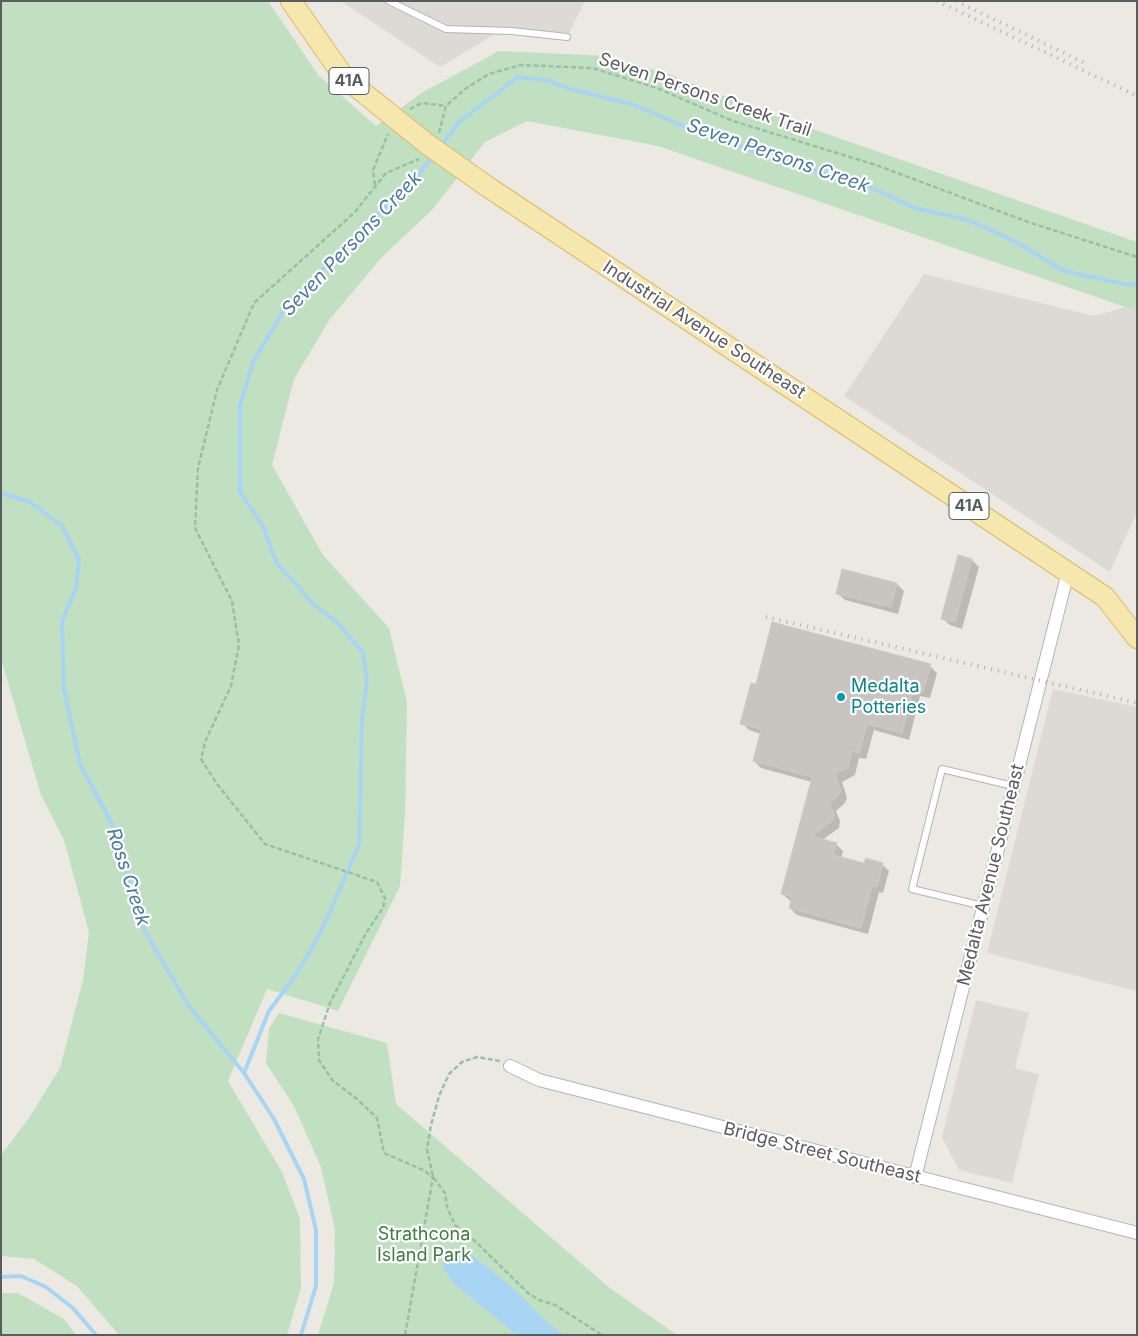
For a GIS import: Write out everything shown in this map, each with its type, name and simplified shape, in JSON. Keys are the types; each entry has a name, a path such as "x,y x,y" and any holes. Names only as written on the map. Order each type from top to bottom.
{"main road":[{"name":"Industrial Avenue Southeast","path":"291,1 344,77 430,145 485,185 1105,597 1137,638"}],"street":[{"name":"Medalta Avenue Southeast","path":"915,1177 1068,572"},
{"name":"Bridge Street Southeast","path":"510,1066 539,1080 1137,1233"}],"lane":[{"path":"389,1 446,29 512,31 567,37"},
{"path":"983,906 912,889 942,769 1013,786"}],"path":[{"name":"Seven Persons Creek Trail","path":"430,145 446,106 465,90 490,74 521,66 592,68 656,88 733,121 876,165 1028,222 1137,257"},
{"path":"430,145 386,173 355,212 254,304 217,390 198,468 195,528 232,601 239,645 231,686 205,742 201,759 217,784 265,844 377,882 385,898 383,908 366,933 330,1003 318,1038 319,1060 334,1082 357,1099 377,1118 384,1153 423,1170 433,1177 445,1193 447,1206 455,1225 476,1242 505,1272 539,1300 554,1305 602,1335"},
{"path":"404,1335 433,1177 427,1149 439,1096 449,1074 462,1062 477,1057 500,1061 510,1066"}],"shaded area":[{"path":"341,1 585,1 567,37 495,34 440,67"},
{"path":"924,274 1094,316 1126,307 1137,311 1137,512 1110,572 844,396"},
{"path":"1053,689 1137,707 1137,991 987,953"},
{"path":"976,1000 1029,1013 1015,1068 1039,1074 1012,1183 959,1170 942,1137"}],"green space":[{"path":"1,1 268,1 319,76 376,126 423,92 499,51 608,56 671,75 764,112 1137,242 1137,311 658,146 527,121 485,142 432,210 381,258 330,319 294,379 272,465 323,555 389,628 407,702 405,814 400,886 338,1011 267,989 228,1081 282,1172 300,1219 301,1288 287,1335 119,1335 77,1286 34,1259 1,1256 1,1155 29,1118 60,1068 83,980 89,932 64,840 41,795 1,659"},
{"name":"Strathcona Island Park","path":"279,1013 387,1043 396,1104 611,1289 677,1335 318,1335 334,1283 335,1230 321,1167 294,1106 266,1063 269,1029"},
{"path":"1,1293 18,1293 64,1319 76,1335 1,1335"}],"water":[{"path":"445,1250 461,1251 472,1255 507,1283 550,1325 565,1335 517,1335 454,1284 444,1270 442,1258"}],"building":[{"path":"958,555 972,559 955,622 941,619"},
{"path":"842,569 897,583 891,607 836,594"},
{"name":"Medalta Potteries","path":"772,622 931,664 923,692 913,690 902,733 867,724 859,753 852,751 848,768 835,774 841,791 829,804 834,813 833,820 812,836 837,843 833,855 864,863 866,858 883,863 877,887 872,886 861,928 789,908 792,897 781,894 812,777 753,761 761,729 740,724 751,683 756,684"}],"waterway":[{"name":"Seven Persons Creek","path":"441,146 459,122 518,77 546,80 567,88 631,104 698,132 799,167 859,182 915,208 968,220 1016,242 1064,271 1137,285"},
{"name":"Seven Persons Creek","path":"244,1073 269,1011 296,975 320,934 359,845 362,718 367,682 363,653 337,622 314,605 276,562 263,526 240,492 240,406 253,362 287,305 419,174 433,156"},
{"name":"Ross Creek","path":"1,493 30,502 62,526 79,560 76,588 62,622 64,688 80,764 120,839 138,919 188,1005 244,1073 274,1119 304,1179 316,1230 316,1286 301,1335"},
{"name":"Seven Persons Creek","path":"1,1277 21,1276 46,1287 73,1308 96,1335"}],"railway":[{"path":"937,1 1137,96"},
{"path":"956,1 1087,64"},
{"path":"766,617 1137,703"}],"place":[{"name":"Medalta Potteries","path":"841,697"}]}
